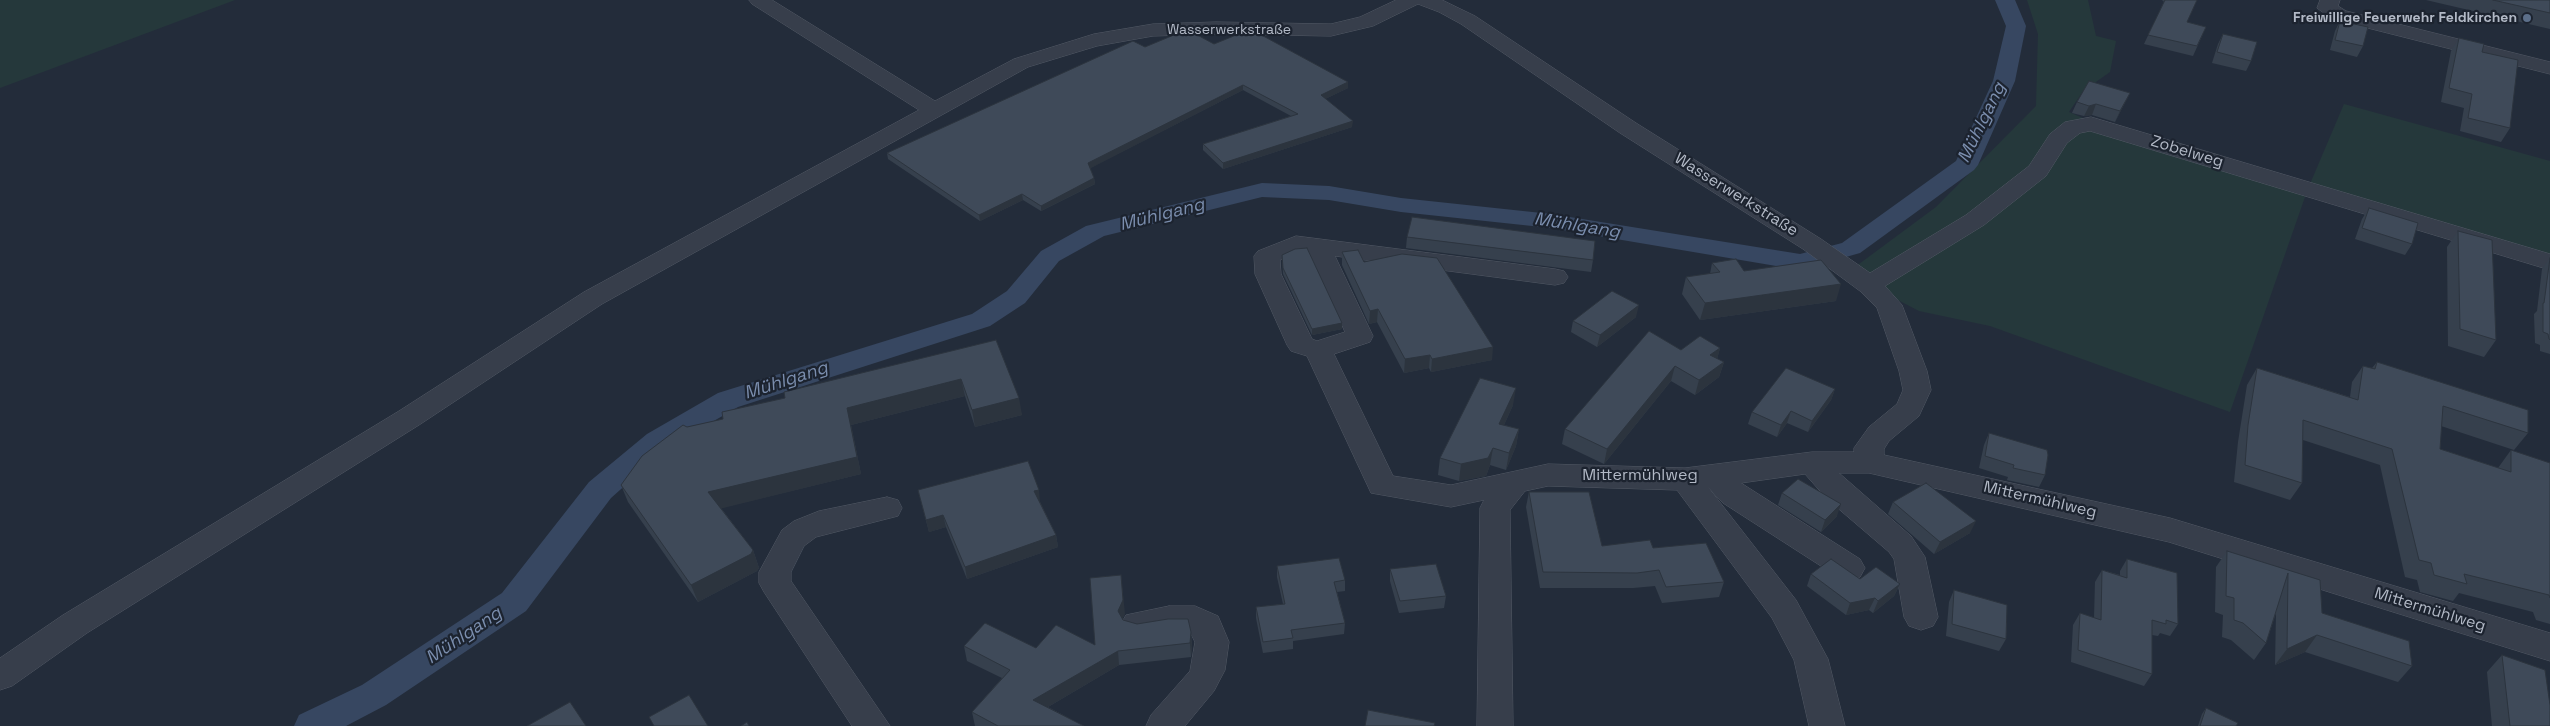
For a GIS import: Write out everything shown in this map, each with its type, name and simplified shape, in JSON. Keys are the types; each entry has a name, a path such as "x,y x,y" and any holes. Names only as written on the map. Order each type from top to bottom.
{"street":[{"path":"759,0 935,111"},
{"name":"Wasserwerkstraße","path":"0,676 75,624 409,418 594,298 1021,63 1094,40 1153,30 1196,28 1331,30 1366,22 1412,0"},
{"name":"Wasserwerkstraße","path":"1424,0 1446,8 1468,20 1628,128 1812,244 1869,285 1889,305 1913,371 1917,390 1909,408 1879,434 1869,448 1869,462"},
{"path":"2330,0 2327,8 2345,17 2550,68"},
{"name":"Zobelweg","path":"1869,285 1975,220 2038,172 2058,139 2073,127 2091,124 2550,262"},
{"path":"1318,245 1360,336 1318,350 1301,345 1268,274 1267,256 1296,243 1318,245 1555,277"},
{"name":"Mittermühlweg","path":"1318,350 1382,485 1451,496 1548,475 1700,477 1812,463 1869,462 2170,530 2550,647"},
{"path":"1812,463 1838,491 1900,544 1909,557 1921,617"},
{"path":"1700,477 1734,495 1849,568"},
{"path":"1700,477 1784,609 1811,659 1827,726"},
{"path":"1495,726 1495,508 1515,482"},
{"path":"872,726 775,583 775,572 781,557 793,538 804,529 819,523 887,508"},
{"path":"1138,624 1170,619 1195,619 1206,625 1212,642 1208,670 1202,681 1164,726"}],"shaded area":[{"path":"0,0 235,0 0,88"},
{"path":"2027,0 2088,0 2096,36 2116,41 2110,72 2083,91 2069,112 2140,143 2306,194 2230,412 1990,326 1919,311 1898,300 1855,267 1936,207 2036,106 2038,34"},
{"path":"2344,104 2550,161 2550,255 2310,184"}],"building":[{"path":"2165,0 2197,0 2187,22 2206,27 2197,46 2148,35"},
{"path":"2493,0 2550,0 2550,13"},
{"path":"2340,21 2368,27 2363,46 2335,40"},
{"path":"1190,31 1214,44 1246,31 1254,31 1348,82 1321,95 1353,121 1223,163 1203,144 1298,114 1243,85 1088,163 1094,178 1041,206 1022,194 979,215 887,153 1133,41 1145,47 1181,32"},
{"path":"2223,34 2257,42 2251,61 2217,52"},
{"path":"2459,38 2484,44 2482,52 2518,60 2510,128 2468,118 2472,94 2449,88"},
{"path":"2089,81 2130,93 2120,111 2096,104 2089,106 2077,102"},
{"path":"2369,208 2418,223 2412,244 2362,228"},
{"path":"1412,217 1595,241 1593,260 1407,237"},
{"path":"2458,231 2492,240 2496,340 2460,329"},
{"path":"1307,248 1342,323 1312,329 1283,268 1282,255 1295,249"},
{"path":"1358,250 1364,262 1402,254 1437,258 1493,347 1432,359 1430,355 1405,359 1378,309 1370,311 1342,252"},
{"path":"2550,258 2550,340 2548,334 2543,332 2543,303"},
{"path":"1736,259 1744,271 1821,260 1841,284 1705,303 1686,277 1720,272 1712,263"},
{"path":"1612,291 1639,305 1600,335 1573,321"},
{"path":"1649,331 1681,350 1700,336 1720,348 1710,355 1724,362 1699,380 1675,366 1607,449 1565,429"},
{"path":"996,340 1019,398 972,410 961,379 847,408 857,457 708,492 753,550 751,554 691,585 621,485 642,456 683,425 687,427 723,419 722,412 785,398 784,392"},
{"path":"2377,362 2528,410 2528,433 2443,406 2440,449 2511,472 2511,450 2550,463 2550,598 2549,595 2464,574 2467,584 2434,575 2431,563 2419,560 2392,449 2303,420 2302,483 2245,465 2248,425 2257,368 2358,400 2363,366 2375,369"},
{"path":"1786,368 1835,389 1812,421 1791,411 1781,425 1752,412"},
{"path":"1480,378 1516,388 1499,424 1519,429 1509,453 1493,448 1488,458 1461,464 1440,458"},
{"path":"1989,433 2047,450 2045,475 2013,468 2014,465 1985,456"},
{"path":"1028,461 1039,490 1034,491 1056,535 965,567 943,515 926,520 918,490"},
{"path":"1798,479 1841,504 1825,520 1782,493"},
{"path":"1926,483 1976,521 1940,542 1893,502"},
{"path":"1529,492 1589,492 1602,546 1650,540 1653,548 1706,543 1724,582 1666,587 1659,570 1637,573 1543,572"},
{"path":"2227,551 2320,580 2322,613 2409,641 2412,666 2317,635 2287,649 2288,573 2266,643 2243,623 2234,620 2234,598 2226,596"},
{"path":"1339,558 1345,580 1334,582 1345,623 1291,630 1293,638 1263,642 1256,607 1285,604 1277,566"},
{"path":"1831,559 1860,579 1876,567 1900,584 1878,601 1875,598 1850,603 1811,574"},
{"path":"2127,559 2177,573 2178,624 2166,620 2166,624 2152,620 2152,674 2078,650 2080,613 2101,620 2102,570 2127,578"},
{"path":"1436,564 1446,596 1400,601 1390,569"},
{"path":"1121,575 1123,600 1118,611 1123,620 1137,624 1168,619 1188,619 1191,632 1190,643 1118,651 1033,700 1084,726 998,726 972,712 1010,670 964,646 985,623 1036,648 1056,625 1095,645 1090,578"},
{"path":"1954,590 2007,605 2006,639 1952,624"},
{"path":"2502,655 2545,670 2550,705 2550,726 2510,726"},
{"path":"689,695 708,726 654,726 649,717"},
{"path":"570,702 586,726 527,726"},
{"path":"2206,708 2238,723 2236,726 2200,726"},
{"path":"1368,710 1435,723 1434,726 1365,726"},
{"path":"747,722 749,726 741,726"}],"waterway":[{"name":"Mühlgang","path":"312,726 374,695 514,602 600,490 657,441 728,400 981,320 1016,297 1050,256 1095,231 1262,190 1329,193 1401,205 1551,221 1800,262 1851,248 1966,165 2004,81 2016,26 2005,0"}],"place":[{"name":"Freiwillige Feuerwehr Feldkirchen","path":"2527,18"}]}
